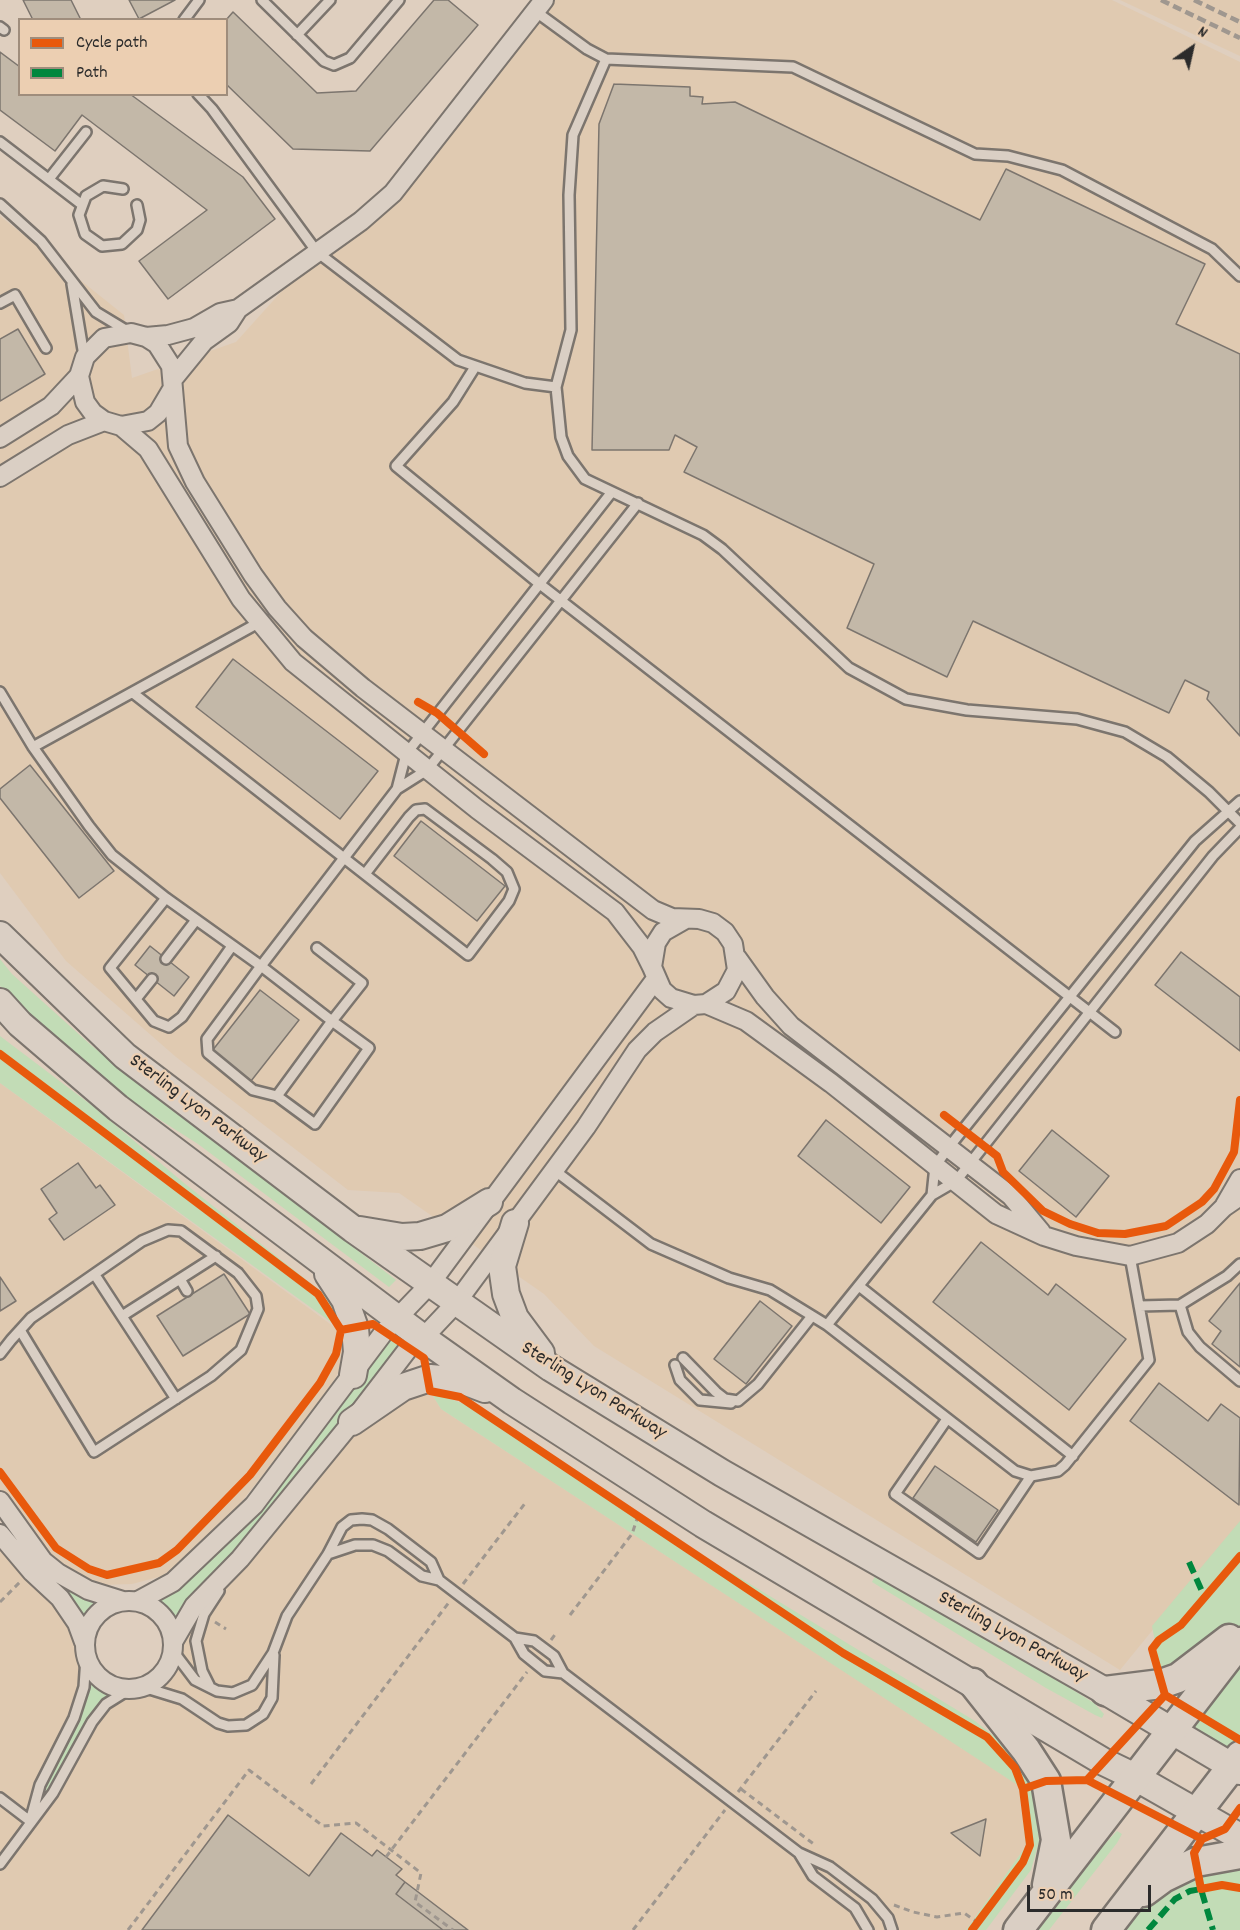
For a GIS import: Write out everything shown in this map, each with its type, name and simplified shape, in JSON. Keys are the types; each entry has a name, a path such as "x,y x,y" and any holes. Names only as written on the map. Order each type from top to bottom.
{"main road":[{"name":"Sterling Lyon Parkway","path":"0,935 125,1056 353,1229 551,1368 722,1473 1106,1691 1169,1731 1237,1765"},
{"path":"0,1002 20,1024 118,1108 423,1338 512,1401 703,1524 1104,1762 1135,1777 1240,1837"},
{"path":"353,1229 402,1237 420,1236 447,1227 489,1202"},
{"path":"515,1223 502,1266 506,1294 515,1318 551,1368"},
{"path":"317,1258 345,1300 355,1328 357,1352 353,1375"},
{"path":"352,1422 403,1387 430,1378 464,1381 512,1401"},
{"path":"1106,1691 1161,1684 1178,1678 1240,1630"},
{"path":"1018,1930 1240,1641"},
{"path":"973,1683 1026,1750 1046,1781 1056,1840 1045,1894"},
{"path":"1106,1930 1197,1812 1237,1765"},
{"path":"1125,1905 1163,1878 1196,1862 1240,1854"}],"street":[{"path":"0,477 68,435 113,423 148,421 158,413 172,385 204,341 229,323 238,309 393,194 540,5"},
{"path":"0,438 51,406 79,376 85,357 104,338 138,335 168,336 194,327 220,313 238,309"},
{"path":"138,335 165,354 172,385 179,448 195,482 253,575 304,638 442,749 653,910 684,920 699,919 713,923 724,932 733,944 737,958 765,997 791,1026 1011,1196 1044,1236"},
{"path":"79,376 85,402 148,449 241,599 292,662 406,754 615,912 642,947 653,974 671,998 700,1004 746,1021 831,1083 996,1214 1044,1236 1076,1246 1130,1256 1178,1243 1207,1224 1224,1207 1240,1196"},
{"path":"85,1649 88,1627 96,1614 108,1605 131,1601 173,1581 254,1505 384,1332 430,1284 489,1202 635,1010 653,974 652,955 663,932 684,920"},
{"path":"0,1534 32,1572 60,1598 77,1623 93,1671 104,1681 116,1687 136,1688 165,1670 173,1647 194,1606 240,1559 352,1422 408,1349 423,1338 456,1303 554,1170 637,1050 655,1032 726,991 733,981 737,958"},
{"path":"1224,1207 1240,1179"},
{"path":"0,1501 43,1561 58,1573 88,1590 153,1607 164,1618 173,1647"}],"lane":[{"path":"186,18 199,0"},
{"path":"262,0 324,61 334,65 350,58 399,0"},
{"path":"297,35 330,0"},
{"path":"540,5 587,49 606,58 793,67 975,154 1008,156 1062,170 1212,249 1240,276"},
{"path":"606,58 573,135 569,195 571,330 556,387 561,437 568,456 585,479 610,493 680,522 722,549 849,668 906,699 967,710 1077,718 1125,732 1167,757 1240,823"},
{"path":"200,96 317,252 458,360 525,383 556,387"},
{"path":"50,179 86,132"},
{"path":"0,142 81,204"},
{"path":"123,189 103,186 86,196 81,204 80,225 85,234 102,246 112,247 122,244 137,230 140,220 137,205"},
{"path":"0,204 41,240 96,312 138,335"},
{"path":"71,282 80,320 85,357"},
{"path":"0,303 15,295 46,348"},
{"path":"475,367 453,402 396,466 541,585 1115,1032"},
{"path":"397,789 406,754 541,585 610,493"},
{"path":"0,692 33,747 88,826 112,855 166,898 261,966 369,1048 315,1124 277,1096 253,1090 208,1053 207,1039 261,966 342,857 397,789 427,770 638,503"},
{"path":"33,747 260,622"},
{"path":"133,693 468,955 509,901 514,889 507,872 451,826 425,809 417,810 365,874"},
{"path":"932,1195 935,1166 949,1147 1195,841 1227,810 1240,801"},
{"path":"827,1325 932,1195 956,1181 1213,856 1240,828"},
{"path":"166,898 110,968 154,1021 169,1027 182,1017 232,945"},
{"path":"166,959 196,920"},
{"path":"277,1096 362,983 317,948"},
{"path":"136,999 152,979"},
{"path":"554,1170 651,1244 718,1274 770,1290 827,1325 1015,1471 1030,1476 1058,1472 1149,1360 1130,1256"},
{"path":"0,1354 20,1330 31,1318 142,1241 168,1230 181,1231 216,1256 244,1281 256,1296 258,1309 241,1350 211,1376 94,1452 20,1330"},
{"path":"122,1316 216,1256"},
{"path":"1139,1306 1180,1305 1227,1276 1240,1264"},
{"path":"95,1275 177,1399"},
{"path":"180,1279 187,1291"},
{"path":"859,1286 1072,1456"},
{"path":"1180,1305 1188,1332 1200,1347 1240,1381"},
{"path":"738,1401 725,1400 679,1361 680,1380 700,1400 722,1404 738,1401 758,1384 812,1316"},
{"path":"946,1419 894,1494 979,1553 1030,1476"},
{"path":"173,1647 195,1680 225,1694 244,1690 252,1685 273,1653 287,1616 346,1522 356,1519 372,1520 431,1562 439,1580"},
{"path":"328,1554 349,1546 373,1545 388,1551 422,1576 439,1580 515,1638 524,1654 545,1671 563,1673"},
{"path":"209,1685 196,1651 197,1631 204,1614 240,1559"},
{"path":"515,1638 534,1641 554,1656 563,1673 800,1853 830,1867 872,1899 888,1918 892,1930"},
{"path":"30,1821 40,1785 74,1718 84,1687 85,1649"},
{"path":"0,1864 53,1793 106,1704 136,1688 182,1699 218,1723 228,1726 246,1725 262,1714 272,1698 273,1653"},
{"path":"0,1798 30,1821"},
{"path":"800,1853 813,1876 855,1908 868,1930"}],"path":[{"path":"311,1784 526,1502"},
{"path":"628,1509 648,1522"},
{"path":"570,1615 632,1534 638,1516"},
{"path":"0,1602 24,1579"},
{"path":"386,1857 530,1668"},
{"path":"128,1930 249,1770 323,1826 356,1823 421,1873 416,1902 412,1907"},
{"path":"416,1902 453,1930"},
{"path":"972,1930 984,1914"}],"shaded area":[{"path":"544,0 1112,0 1240,62 1240,1523 1120,1670 594,1346 544,1294 399,1193 348,1190 176,1057 66,961 0,873 0,216 124,315 132,378 236,342 317,252 361,221"},
{"path":"1120,0 1240,0 1240,56"},
{"path":"0,1083 344,1334 347,1358 318,1407 233,1512 185,1560 162,1576 132,1584 100,1585 66,1571 38,1545 0,1492"},
{"path":"430,1378 430,1391 441,1409 1020,1786 1026,1846 966,1930 0,1930 0,1534 84,1642 86,1657 106,1704 130,1689 143,1687 156,1680 165,1670 170,1662 173,1642 352,1422"}],"green space":[{"path":"0,959 12,974 92,1046 396,1280 389,1287 198,1144 127,1099 30,1016 0,986"},
{"path":"0,1036 94,1107 184,1183 328,1297 345,1324 335,1325 0,1083"},
{"path":"398,1319 423,1338 171,1630 159,1612 146,1604 254,1505"},
{"path":"430,1391 469,1406 706,1565 732,1573 975,1721 999,1740 1028,1780 1037,1809 1039,1842 1031,1870 986,1930 966,1930 1026,1846 1019,1786 441,1409"},
{"path":"1240,1521 1240,1630 1164,1690 1152,1626"},
{"path":"38,1563 95,1601 83,1619"},
{"path":"875,1576 1094,1703 1104,1714 1102,1718 1046,1688 872,1582"},
{"path":"1240,1642 1240,1756 1169,1731"},
{"path":"86,1657 93,1671 104,1681 116,1687 130,1689 106,1704 53,1793 30,1821 40,1785 74,1718"},
{"path":"1117,1831 1122,1834 1117,1843 1049,1930 1038,1930 1099,1850"},
{"path":"1240,1854 1240,1930 1107,1930 1126,1905"}],"building":[{"path":"23,0 71,0 80,18 32,18"},
{"path":"129,0 175,0 141,18 138,18"},
{"path":"434,0 448,0 478,25 370,151 293,149 228,86 228,18 233,12 317,93 356,91"},
{"path":"0,52 18,66 18,96 133,96 243,177 275,219 168,299 139,261 207,210 82,115 55,151 0,110"},
{"path":"614,84 690,87 690,96 703,97 702,104 735,102 980,220 1006,169 1205,264 1176,324 1240,354 1240,736 1207,699 1209,692 1185,680 1169,713 973,621 947,677 847,628 874,564 684,472 697,447 675,435 669,450 592,450 599,124"},
{"path":"18,329 45,374 0,401 0,339"},
{"path":"233,659 378,771 340,819 196,707"},
{"path":"30,765 114,871 79,898 0,798 0,789"},
{"path":"421,821 505,886 477,921 394,856"},
{"path":"150,946 189,977 174,996 135,965"},
{"path":"1181,952 1240,997 1240,1051 1155,985"},
{"path":"260,990 299,1020 251,1081 212,1051"},
{"path":"826,1120 910,1187 881,1223 798,1156"},
{"path":"1052,1130 1109,1176 1076,1217 1019,1171"},
{"path":"78,1163 96,1188 100,1185 115,1205 64,1240 49,1219 57,1213 41,1189"},
{"path":"981,1242 1048,1295 1056,1284 1126,1339 1069,1410 933,1302"},
{"path":"224,1274 250,1314 183,1356 157,1316"},
{"path":"0,1277 16,1301 0,1311"},
{"path":"1240,1283 1240,1367 1212,1344 1221,1331 1209,1321"},
{"path":"760,1301 792,1326 746,1384 714,1359"},
{"path":"1159,1383 1208,1421 1221,1404 1240,1418 1239,1505 1130,1421"},
{"path":"935,1466 998,1510 976,1542 913,1498"},
{"path":"228,1815 309,1876 341,1833 372,1856 377,1850 402,1869 396,1875 405,1882 396,1894 443,1930 142,1930"},
{"path":"986,1819 980,1856 951,1833"},
{"path":"405,1882 468,1930 443,1930 396,1894"}],"railway":[{"path":"1161,0 1240,38"},
{"path":"1194,0 1240,22"}],"marked path":[{"path":"1189,1562 1205,1598"},
{"path":"1148,1930 1175,1899 1190,1891 1201,1889 1213,1930"}],"cycle path":[{"path":"418,702 437,713 484,754"},
{"path":"0,1054 318,1294 341,1330 373,1324 424,1358 430,1391 460,1397 843,1653 987,1737 1015,1768 1023,1789 1030,1845 1023,1862 972,1930"},
{"path":"944,1115 997,1156 1003,1172 1043,1211 1070,1224 1098,1233 1125,1234 1166,1226 1202,1202 1214,1189 1234,1152 1240,1100"},
{"path":"0,1472 56,1548 89,1569 107,1575 159,1563 177,1550 250,1475 320,1383 336,1354 341,1330"},
{"path":"1087,1780 1165,1695 1152,1649 1159,1640 1181,1625 1240,1556"},
{"path":"1165,1695 1240,1740"},
{"path":"1023,1789 1046,1781 1087,1780 1202,1839"},
{"path":"1240,1808 1225,1829 1202,1839 1194,1853 1201,1889 1222,1885 1240,1888"}]}
